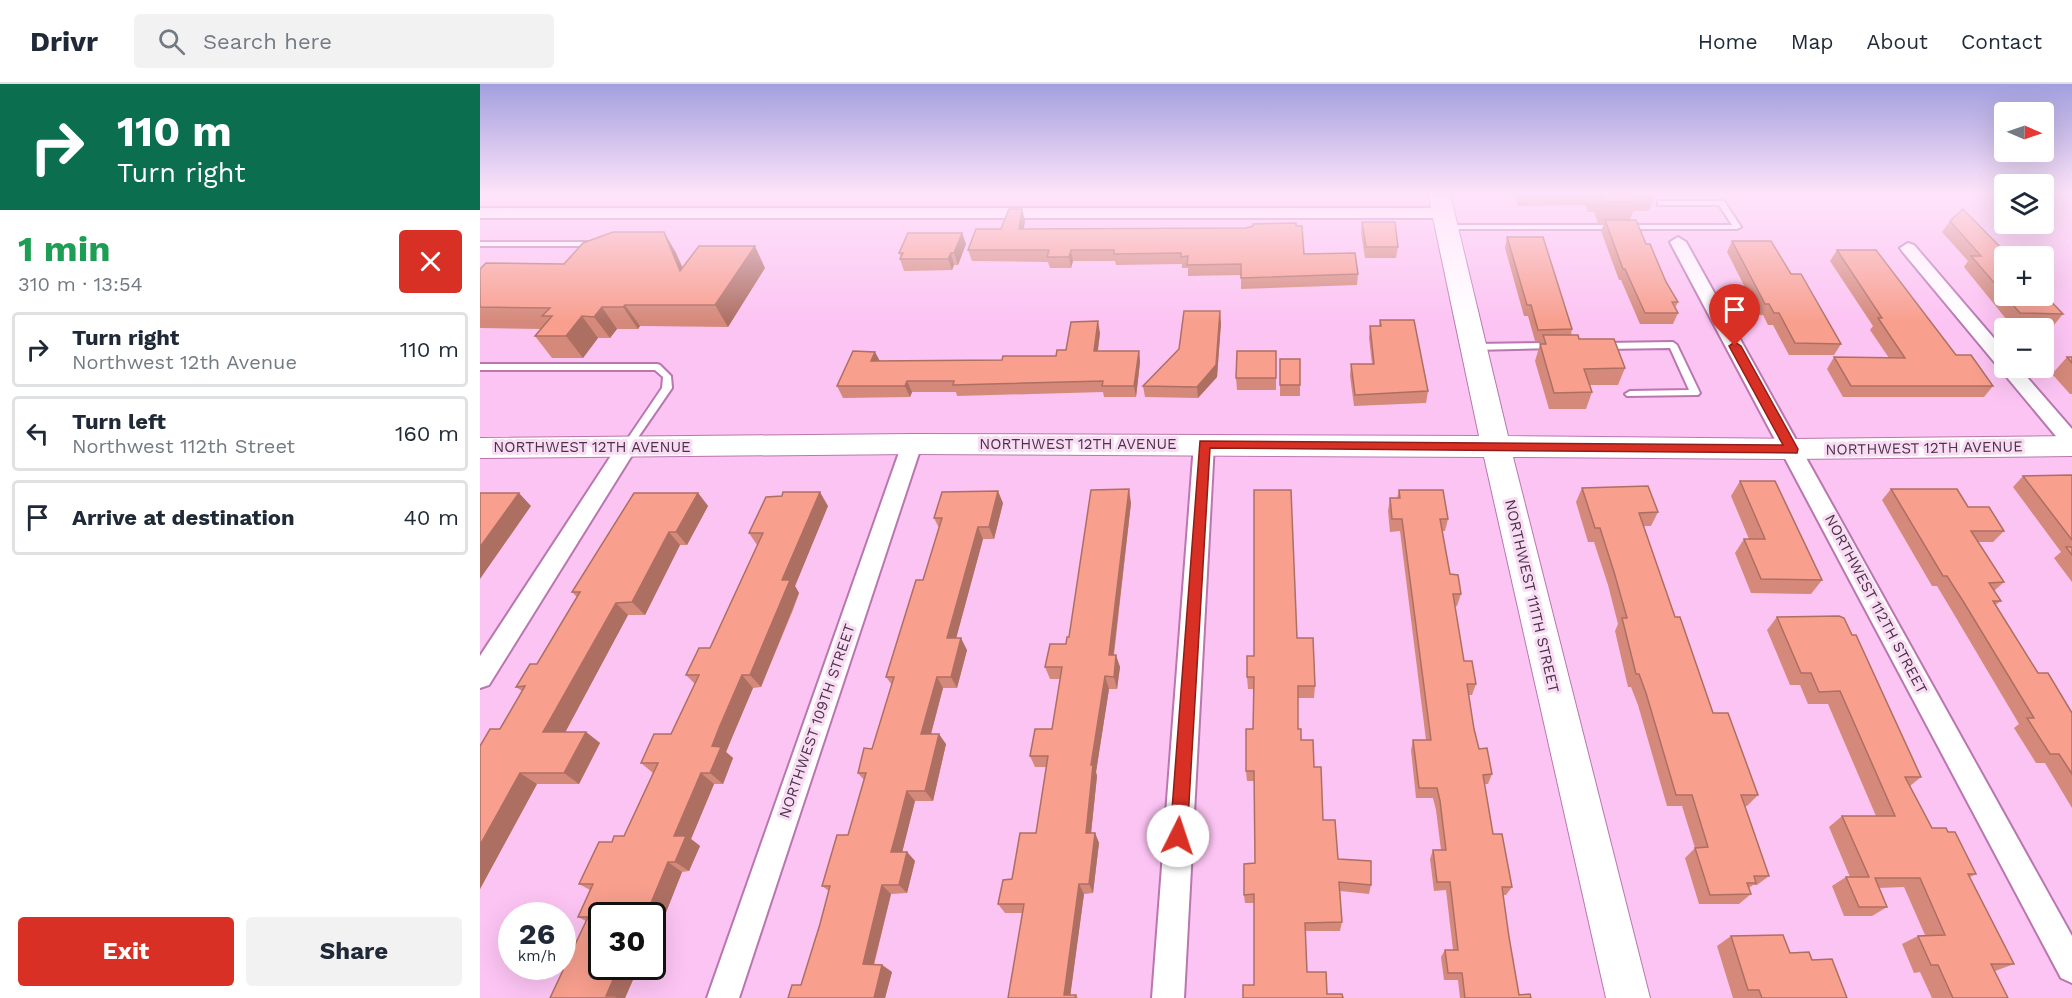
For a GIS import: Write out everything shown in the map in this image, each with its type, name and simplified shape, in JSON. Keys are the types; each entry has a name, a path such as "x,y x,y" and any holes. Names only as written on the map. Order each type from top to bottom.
{"street":[{"name":"NORTHWEST 111TH STREET","path":"1449,237 1496,448 1628,998"},
{"name":"NORTHWEST 112TH STREET","path":"1678,242 2072,967"},
{"path":"1908,248 1994,350"},
{"path":"2017,378 2072,444"},
{"name":"NORTHWEST 109TH STREET","path":"723,998 912,444"},
{"name":"NORTHWEST 12TH AVENUE","path":"480,448 1204,444 1792,449 2072,444"},
{"path":"1167,998 1204,444"},
{"path":"480,677 627,447"}],"lane":[{"path":"480,244 600,244"},
{"path":"1591,346 1673,345 1695,393 1630,394"},
{"path":"1474,347 1556,346"},
{"path":"480,367 657,368 667,376 666,388 627,447"}],"building":[{"path":"600,237 666,237 680,271 699,246 755,246 715,305 602,307 594,317 582,316 566,336 535,336 552,316 542,316 550,308 480,307 480,269 486,263 564,264 583,243"},
{"path":"906,237 961,237 954,253 951,253 948,259 900,259 903,253 899,253"},
{"path":"973,237 1303,237 1304,254 1355,253 1358,274 1241,278 1241,264 1187,265 1188,256 1181,257 1181,253 1114,254 1114,250 1071,250 1069,257 1047,257 1049,250 968,250"},
{"path":"1364,237 1397,237 1398,247 1366,247"},
{"path":"1507,237 1543,237 1572,329 1538,330 1531,305 1527,305"},
{"path":"1611,237 1643,237 1646,244 1650,244 1666,282 1678,302 1672,302 1678,313 1645,313 1623,269"},
{"path":"1964,237 1990,237 1999,246 1994,246 1994,282 1971,256 1981,256"},
{"path":"1732,241 1771,241 1791,274 1801,274 1841,344 1795,343 1779,313 1774,313 1769,304 1765,304"},
{"path":"1837,250 1876,250 1956,355 1971,355 1993,386 1851,386 1834,357 1905,358 1878,318 1882,318"},
{"path":"2054,305 2063,314 2020,313 2014,306"},
{"path":"1184,311 1220,311 1216,365 1197,387 1143,386 1179,349"},
{"path":"1380,320 1414,320 1428,391 1355,395 1351,364 1374,364 1370,326 1381,326"},
{"path":"1098,321 1094,351 1139,351 1134,386 1102,386 1103,381 953,385 954,381 907,381 905,386 837,386 853,351 875,352 871,361 1002,360 1003,356 1056,356 1057,350 1066,350 1071,322"},
{"path":"1543,335 1578,335 1579,339 1614,339 1625,368 1584,369 1592,392 1554,393 1540,344 1546,344"},
{"path":"1237,351 1276,351 1276,378 1236,378"},
{"path":"1280,359 1300,359 1300,385 1280,385"},
{"path":"2072,475 2072,540 2023,476"},
{"path":"1740,481 1775,481 1822,580 1761,579 1744,539 1765,539"},
{"path":"1648,486 1658,512 1639,513 1675,617 1680,617 1713,713 1728,713 1758,795 1741,795 1769,876 1754,876 1756,883 1747,883 1751,894 1710,895 1695,848 1708,847 1692,795 1676,795 1646,693 1639,674 1636,674 1622,618 1627,618 1614,572 1600,528 1595,528 1582,488"},
{"path":"1129,489 1109,655 1116,655 1114,677 1105,676 1091,765 1093,765 1086,833 1095,833 1089,884 1079,884 1064,995 1076,995 1075,998 1008,998 1024,904 998,904 1003,880 1012,879 1020,833 1036,833 1048,756 1030,756 1035,729 1052,729 1062,667 1045,667 1050,644 1066,644 1067,637 1069,637 1091,490"},
{"path":"1891,489 1957,489 1968,507 1989,507 2004,531 1971,531 2004,582 1989,583 2001,601 1993,601 2038,673 2048,673 2072,713 2072,774 2059,754 2050,754 2027,718 2034,718 1947,576 1943,576"},
{"path":"1254,490 1291,490 1297,638 1313,638 1315,686 1298,686 1298,729 1301,729 1301,740 1313,740 1314,767 1321,767 1323,820 1335,820 1338,859 1371,861 1371,885 1339,882 1342,922 1305,923 1307,972 1326,972 1327,994 1342,994 1343,998 1243,998 1243,985 1254,985 1254,894 1244,895 1244,864 1255,863 1254,771 1246,771 1246,729 1253,729 1254,677 1247,677 1247,656 1254,656"},
{"path":"1399,490 1443,490 1448,519 1440,519 1450,574 1458,575 1461,594 1453,594 1464,661 1472,661 1476,684 1467,684 1474,729 1479,749 1487,748 1492,774 1483,775 1493,834 1502,834 1512,887 1502,887 1519,995 1530,994 1531,998 1465,998 1462,973 1448,973 1445,950 1458,950 1450,882 1437,882 1433,850 1446,850 1437,788 1419,788 1413,740 1431,740 1402,519 1392,519 1390,498 1400,498"},
{"path":"998,491 989,527 978,527 947,638 961,638 951,677 937,677 921,734 939,734 925,791 907,791 891,852 907,852 899,885 882,885 863,964 882,965 874,998 788,998 792,985 801,985 820,924 830,886 822,886 837,835 848,835 866,773 858,773 864,748 872,749 894,677 886,677 916,580 923,580 942,518 934,518 942,492"},
{"path":"783,492 820,492 782,580 790,580 750,675 742,675 719,728 712,746 721,747 710,773 701,773 674,836 686,836 675,862 668,862 651,902 588,902 588,917 578,917 593,884 579,884 599,842 612,842 614,836 624,836 658,763 641,763 654,734 671,734 699,675 686,675 699,648 710,648 763,533 749,533 766,497 782,496"},
{"path":"480,493 519,493 480,547"},
{"path":"634,493 698,493 676,532 669,532 632,602 616,603 543,732 586,732 564,773 520,773 480,845 480,746 490,729 500,729 525,686 516,687 530,664 537,664 580,592 572,592"},
{"path":"2066,547 2072,547 2072,555"},
{"path":"1839,616 1844,618 1852,635 1856,635 1921,777 1905,777 1932,828 1946,828 1948,832 1955,832 1976,874 1968,874 2014,964 1991,964 2008,998 1953,998 1938,965 1931,965 1918,936 1945,935 1920,878 1875,878 1887,907 1859,907 1846,877 1869,877 1842,816 1895,816 1840,691 1819,692 1811,673 1801,673 1777,617"},
{"path":"588,917 588,980 613,980 606,996 617,996 616,998 550,998 558,980 576,980 576,943"},
{"path":"1783,935 1790,953 1809,952 1812,960 1832,959 1847,998 1762,998 1759,990 1748,990 1731,936"}],"route":[{"path":"1178,836 1204,444 1792,449 1735,346"}]}
